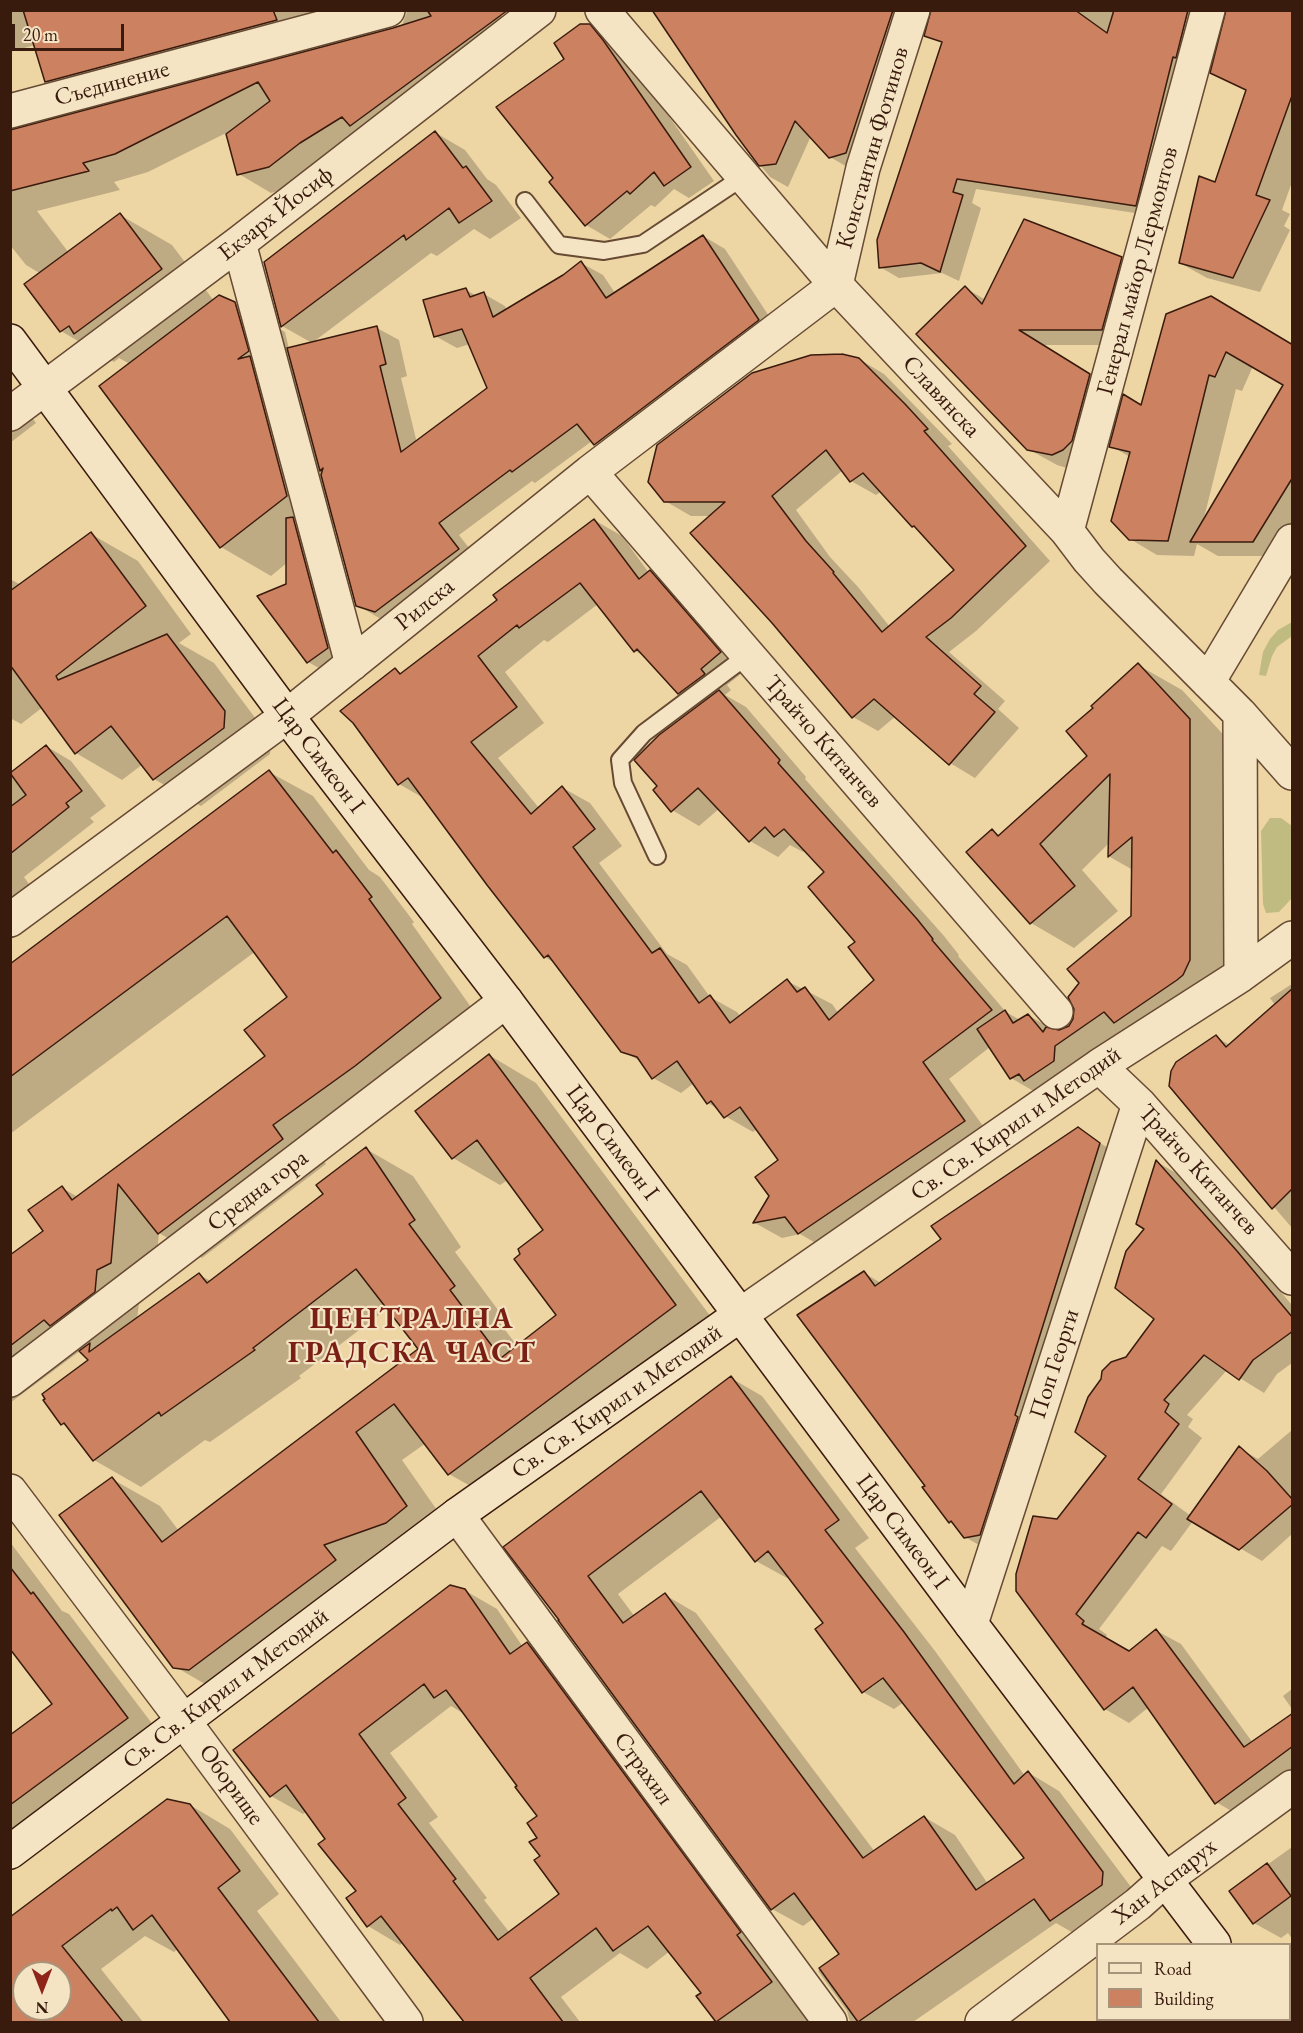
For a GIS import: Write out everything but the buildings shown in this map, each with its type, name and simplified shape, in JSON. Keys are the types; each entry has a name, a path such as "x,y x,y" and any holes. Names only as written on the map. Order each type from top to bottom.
{"street":[{"name":"Съединение","path":"10,111 388,10"},
{"name":"Екзарх Йосиф","path":"10,414 239,243 539,10"},
{"name":"Славянска","path":"602,10 836,285 1067,531 1108,581 1240,714 1293,772"},
{"name":"Константин Фотинов","path":"836,285 863,168 913,10"},
{"name":"Генерал майор Лермонтов","path":"1067,531 1208,10"},
{"path":"239,243 352,664"},
{"name":"Рилска","path":"10,920 287,716 590,472 836,285"},
{"name":"Цар Симеон I","path":"10,340 287,716 506,1001 971,1624 1213,1943"},
{"name":"Трайчо Китанчев","path":"590,472 1056,1012"},
{"path":"1208,682 1279,588 1293,541"},
{"path":"1240,714 1241,975"},
{"name":"Св. Св. Кирил и Методий","path":"10,1852 456,1515 1099,1066 1241,975 1293,938"},
{"name":"Средна гора","path":"10,1380 506,1001"},
{"name":"Трайчо Китанчев","path":"1099,1066 1139,1104 1293,1278"},
{"name":"Поп Георги","path":"971,1624 1139,1104"},
{"name":"Оборище","path":"10,1491 406,2022"},
{"name":"Страхил","path":"456,1515 830,2022"},
{"name":"Хан Аспарух","path":"982,2022 1138,1904 1166,1879 1293,1787"}],"lane":[{"path":"525,201 559,245 604,251 643,244 743,177"},
{"path":"657,856 623,783 620,760 645,733 747,655"}],"shaded area":[{"path":"1292,622 1292,636 1277,647 1266,676 1259,675 1263,652 1270,639 1278,630"},
{"path":"1270,818 1281,818 1292,826 1292,898 1279,912 1266,913 1263,904 1261,831"}],"district":[{"name":"ЦЕНТРАЛНА ГРАДСКА ЧАСТ","path":"412,1337"}]}
